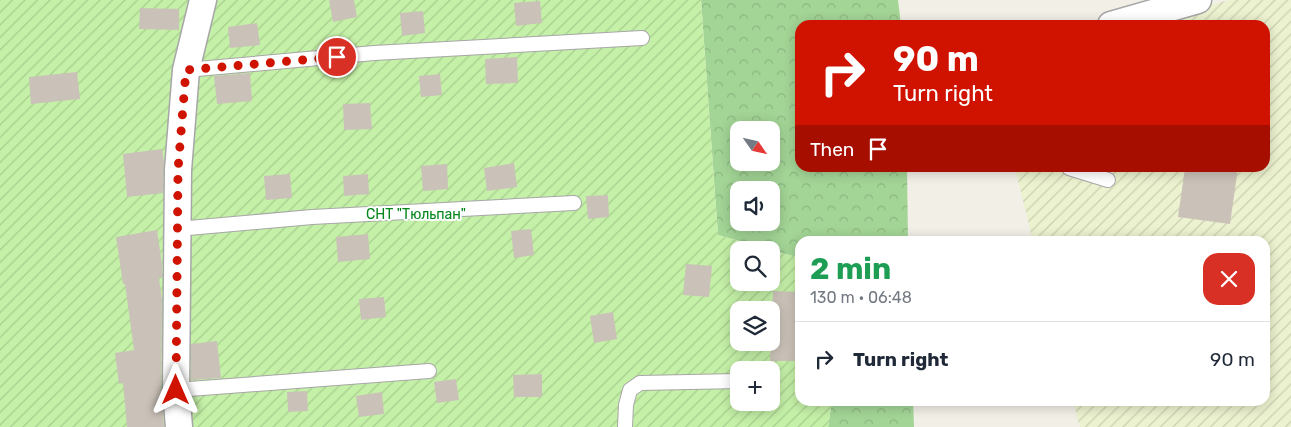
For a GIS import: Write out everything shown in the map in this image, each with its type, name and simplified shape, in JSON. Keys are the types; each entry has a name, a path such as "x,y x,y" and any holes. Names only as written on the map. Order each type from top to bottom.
{"street":[{"path":"179,427 176,390 178,170 186,70 203,0"},
{"path":"1128,20 1198,0"}],"lane":[{"path":"186,70 374,53 642,38"},
{"path":"1082,172 1108,180"},
{"path":"177,229 312,217 574,203"},
{"path":"176,390 429,370"},
{"path":"625,427 626,405 630,390 640,383 730,381"}],"green space":[{"name":"СНТ \"Тюльпан\"","path":"0,0 701,0 718,235 739,241 730,241 730,291 780,291 780,252 795,257 795,406 831,406 828,427 0,427"},
{"path":"701,0 898,0 900,20 795,20 795,172 907,172 908,236 795,236 795,257 780,252 780,241 739,241 718,235"},
{"path":"1229,0 1291,0 1291,427 1080,427 1074,406 1270,406 1270,236 1032,236 1016,172 1270,172 1270,20 1155,20"},
{"path":"831,406 913,406 914,427 828,427"}],"building":[{"path":"329,0 354,0 357,17 333,22"},
{"path":"540,1 542,23 516,26 514,3"},
{"path":"140,8 179,9 179,30 139,29"},
{"path":"423,11 425,33 402,36 400,13"},
{"path":"257,23 260,45 230,48 228,27"},
{"path":"517,57 518,83 486,84 485,59"},
{"path":"77,72 80,99 31,104 29,77"},
{"path":"250,73 252,101 217,104 214,76"},
{"path":"440,74 442,95 421,97 419,76"},
{"path":"370,103 372,129 344,130 343,104"},
{"path":"162,149 164,163 163,193 127,197 123,154"},
{"path":"514,163 517,187 487,191 484,168"},
{"path":"447,164 448,189 423,191 421,166"},
{"path":"1184,172 1237,172 1230,224 1178,217"},
{"path":"290,174 292,198 266,200 264,176"},
{"path":"368,174 369,194 344,196 343,176"},
{"path":"608,195 609,217 588,219 586,196"},
{"path":"531,229 534,255 514,258 511,231"},
{"path":"157,230 162,265 162,278 159,278 162,300 161,386 164,427 127,427 123,383 119,384 115,353 134,350 116,237"},
{"path":"368,234 370,259 338,262 336,237"},
{"path":"686,264 712,266 709,297 683,295"},
{"path":"773,291 795,292 795,361 770,361 770,351 780,351 780,301 773,301"},
{"path":"384,297 386,317 361,320 359,299"},
{"path":"613,312 617,339 594,343 590,316"},
{"path":"217,341 221,378 191,380 191,344"},
{"path":"542,374 542,397 514,397 513,375"},
{"path":"456,379 459,400 437,403 434,382"},
{"path":"307,391 308,411 288,412 287,392"},
{"path":"382,392 384,414 359,417 356,396"}],"route":[{"path":"176,390 178,170 186,70 337,57"}]}
